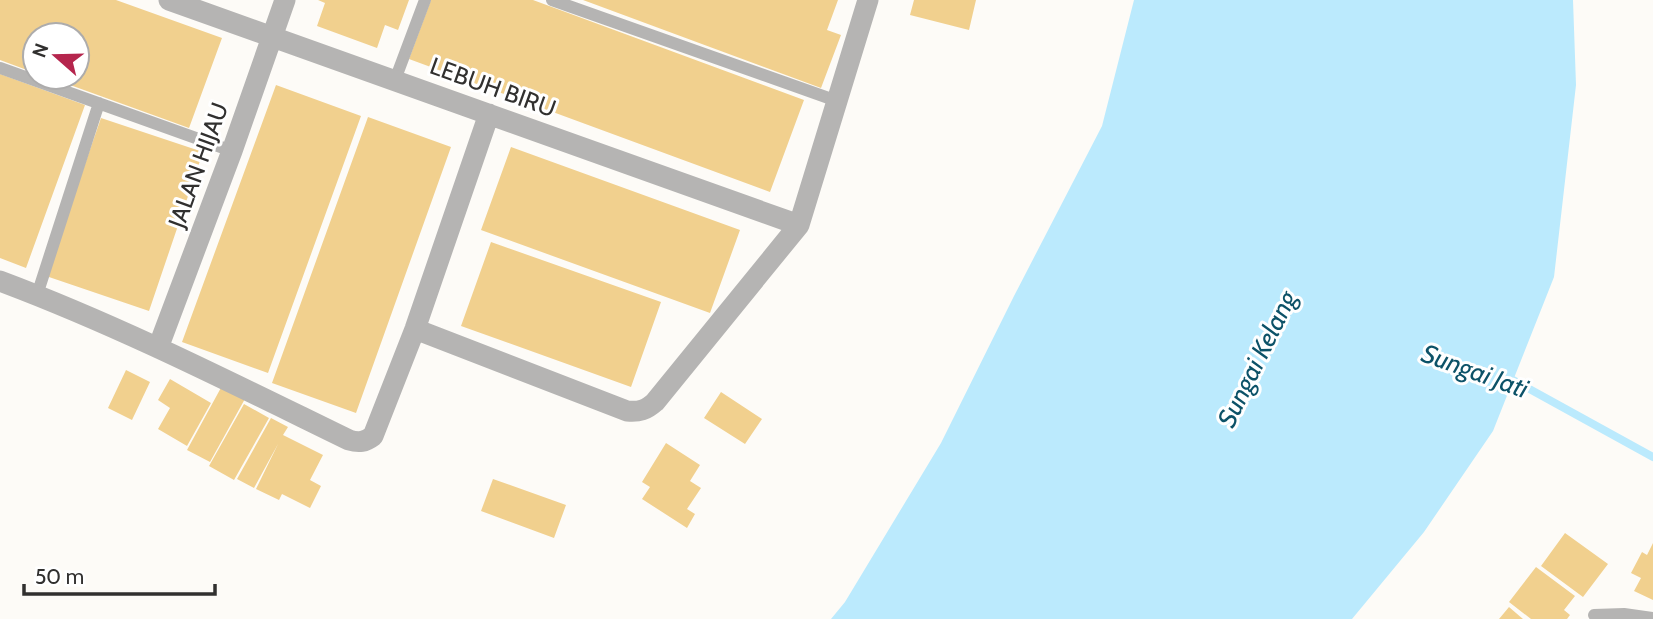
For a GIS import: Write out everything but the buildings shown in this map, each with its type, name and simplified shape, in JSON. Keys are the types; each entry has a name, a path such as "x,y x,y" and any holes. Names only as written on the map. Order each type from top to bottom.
{"street":[{"name":"LEBUH BIRU","path":"169,0 799,225"},
{"name":"JALAN HIJAU","path":"158,348 285,0"},
{"path":"415,329 627,411 646,410 799,225 869,0"},
{"path":"0,281 158,348 357,442 366,441 373,436 415,329 489,114"}],"lane":[{"path":"395,80 425,0"},
{"path":"552,0 837,101"},
{"path":"0,68 232,151"},
{"path":"37,295 99,103"},
{"path":"1594,615 1624,614 1653,618"}],"water":[{"name":"Sungai Kelang","path":"1134,0 1573,0 1576,85 1554,277 1493,431 1424,532 1352,619 831,619 845,602 941,443 1102,126"}],"waterway":[{"name":"Sungai Jati","path":"1505,377 1653,457"}]}
